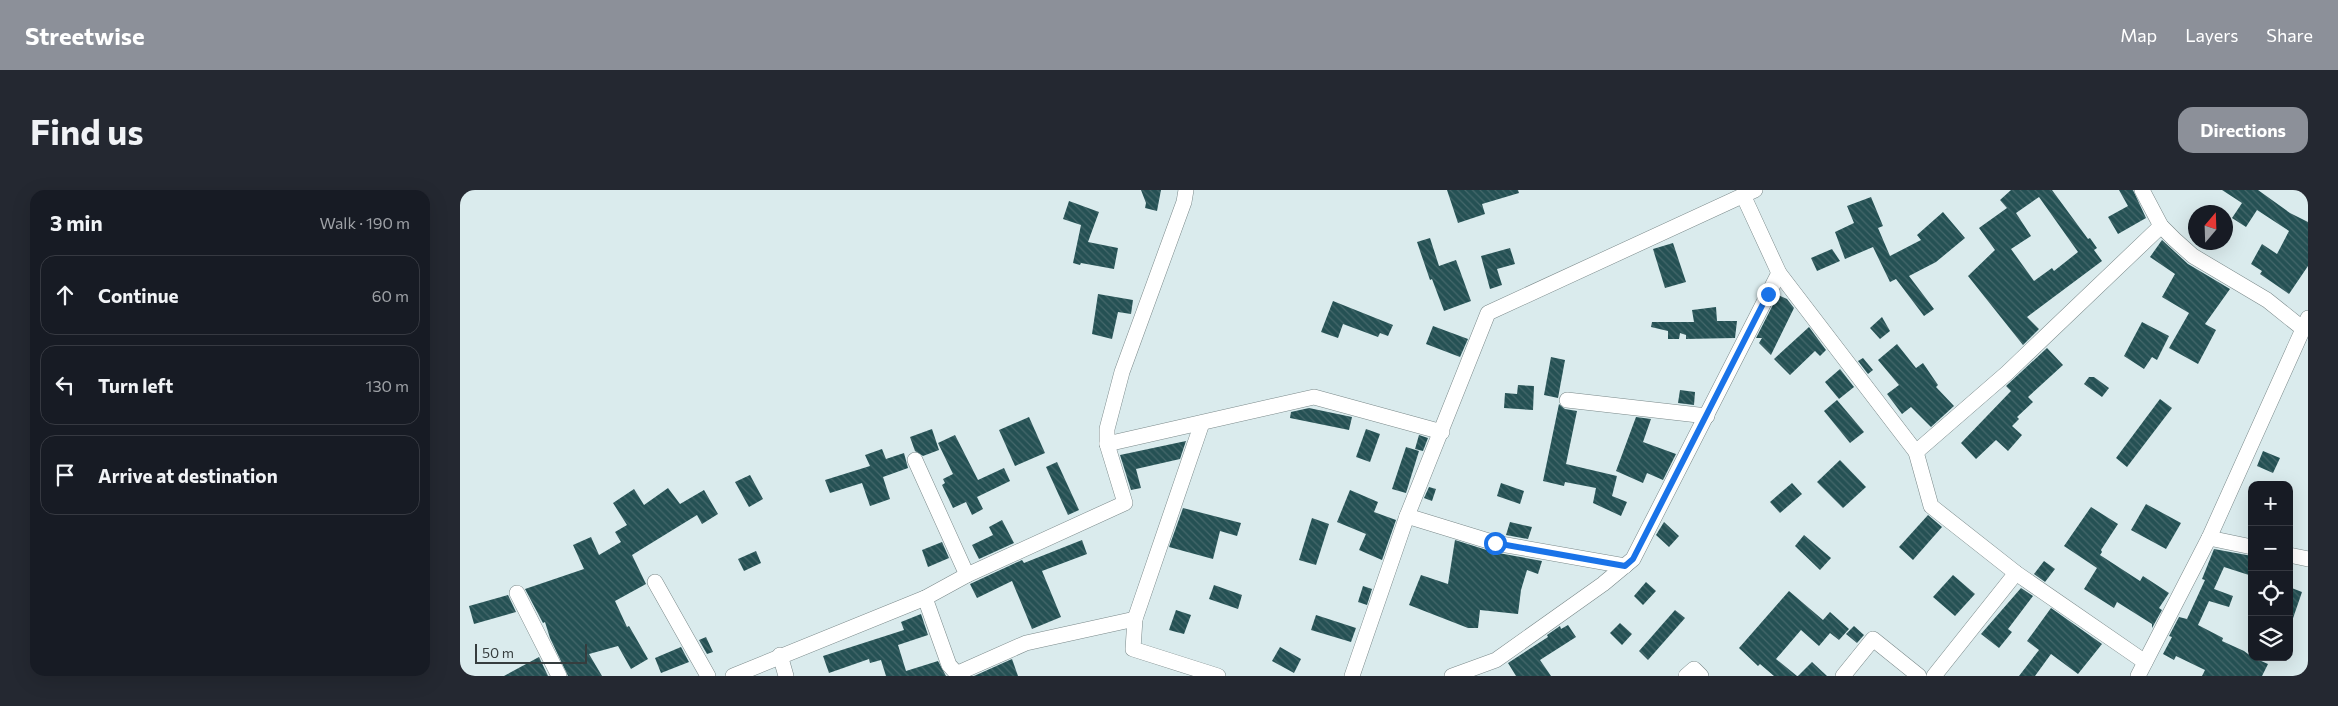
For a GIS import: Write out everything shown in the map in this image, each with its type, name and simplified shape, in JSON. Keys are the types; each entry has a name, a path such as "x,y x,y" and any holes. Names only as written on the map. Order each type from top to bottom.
{"street":[{"path":"733,676 780,655 925,598 967,575 1125,503 1107,444 1107,429 1122,372 1184,202 1186,190"},
{"path":"2138,676 2209,538 2305,323 2193,256 2161,226 2142,190"},
{"path":"1352,676 1407,516 1488,313 1749,192 1779,272 1916,452 1931,506 2016,573 2145,662"},
{"path":"1916,452 2007,373 2161,226"},
{"path":"1452,676 1496,660 1633,559 1779,272"},
{"path":"1107,444 1314,397 1442,432"},
{"path":"1567,400 1707,416"},
{"path":"1202,423 1135,619 1133,649 1218,676"},
{"path":"915,460 967,575"},
{"path":"1407,516 1495,543 1625,566"},
{"path":"2209,538 2248,546"},
{"path":"2293,556 2308,559"},
{"path":"1934,676 2016,573"},
{"path":"655,582 708,676"},
{"path":"517,593 559,676"},
{"path":"925,598 949,665 959,674 1026,643 1135,619"},
{"path":"1843,676 1872,639 1919,676"},
{"path":"780,655 786,676"},
{"path":"1686,676 1694,669 1701,676"}],"building":[{"path":"1141,190 1161,190 1157,211 1145,208 1146,203"},
{"path":"1447,190 1518,190 1519,193 1482,204 1485,214 1458,223"},
{"path":"2011,190 2052,190 2088,239 2090,238 2097,248 2094,250 2102,261 2027,317 2039,329 2023,345 1968,276 1995,250 1979,228 2007,208 2000,200","holes":["2039,197 2078,252 2054,271 2052,268 2034,281 2011,249 2031,236 2016,213"]},
{"path":"2119,190 2133,190 2146,218 2118,234 2108,217 2128,206"},
{"path":"2222,190 2258,190 2290,213 2308,222 2308,266 2289,294 2260,274 2262,271 2251,264 2262,244 2277,254 2289,231 2257,210 2246,227 2233,219 2242,203"},
{"path":"1871,197 1883,226 1878,228 1890,256 1921,240 1917,235 1943,212 1965,238 1936,262 1909,276 1934,309 1924,316 1896,279 1890,282 1873,247 1845,259 1835,232 1854,223 1847,206"},
{"path":"1069,201 1099,212 1088,242 1118,248 1114,269 1073,263 1081,225 1063,219"},
{"path":"1430,238 1439,266 1456,260 1471,301 1444,311 1432,279 1430,280 1417,242"},
{"path":"2162,240 2188,264 2230,289 2205,324 2216,330 2198,364 2169,348 2189,313 2162,297 2175,274 2150,257"},
{"path":"1673,243 1686,282 1665,288 1653,249"},
{"path":"1510,248 1515,264 1497,269 1502,285 1490,289 1481,256"},
{"path":"1832,249 1840,261 1817,271 1811,258"},
{"path":"1098,294 1133,300 1131,314 1118,312 1112,339 1092,334"},
{"path":"1778,295 1787,299 1794,308 1771,355 1759,343 1762,338 1756,338"},
{"path":"1333,301 1393,325 1388,336 1380,333 1378,337 1343,324 1338,338 1321,332"},
{"path":"1716,307 1717,321 1737,321 1735,338 1686,339 1686,335 1680,333 1679,339 1668,339 1668,331 1651,327 1652,322 1694,322 1692,310"},
{"path":"1882,317 1890,331 1880,339 1870,328"},
{"path":"2142,322 2169,336 2157,360 2152,357 2144,369 2124,356"},
{"path":"1433,326 1468,339 1460,357 1426,344"},
{"path":"1809,327 1826,350 1820,356 1815,351 1790,375 1774,359"},
{"path":"1897,344 1916,368 1923,363 1938,385 1936,387 1954,406 1931,427 1911,407 1902,414 1887,394 1899,385 1878,360"},
{"path":"2047,348 2063,365 2028,397 2033,402 2017,417 2019,419 2012,426 2022,435 2008,451 1996,440 1976,459 1961,443 2011,391 2006,386"},
{"path":"1551,357 1565,360 1558,398 1544,395"},
{"path":"1863,358 1873,370 1868,374 1858,361"},
{"path":"1840,369 1854,387 1839,399 1825,382"},
{"path":"2089,377 2094,377 2109,388 2102,397 2084,384"},
{"path":"1518,385 1534,386 1533,410 1504,408 1505,393 1517,394"},
{"path":"1680,390 1695,392 1694,405 1678,403"},
{"path":"2160,399 2172,408 2127,467 2116,458"},
{"path":"1837,400 1864,432 1850,443 1824,411"},
{"path":"1559,404 1565,409 1577,411 1566,464 1617,476 1612,496 1627,502 1621,516 1593,503 1596,488 1565,482 1564,486 1543,481"},
{"path":"1309,408 1352,417 1349,430 1290,418 1291,412"},
{"path":"1029,417 1045,453 1015,466 999,430"},
{"path":"1636,417 1651,419 1643,442 1676,454 1663,480 1647,473 1643,483 1616,471"},
{"path":"932,429 939,450 923,456 915,451 910,437"},
{"path":"1366,429 1380,434 1370,462 1356,457"},
{"path":"955,435 978,480 1004,468 1010,481 977,497 983,509 972,515 966,502 953,508 942,485 945,483 943,479 953,474 938,443"},
{"path":"1419,435 1428,438 1423,451 1415,449"},
{"path":"1186,441 1180,459 1136,469 1141,488 1131,490 1120,455"},
{"path":"1406,447 1419,451 1406,493 1392,489"},
{"path":"882,449 886,459 904,453 908,468 883,477 890,499 870,506 862,483 830,493 825,480 870,466 865,455"},
{"path":"2263,451 2280,458 2273,473 2257,466"},
{"path":"1840,460 1866,487 1843,508 1817,482"},
{"path":"1057,462 1079,510 1068,515 1046,467"},
{"path":"750,475 763,499 749,507 735,482"},
{"path":"1501,483 1524,491 1520,504 1497,496"},
{"path":"1792,483 1802,494 1780,513 1770,502"},
{"path":"1429,487 1436,489 1432,501 1424,498"},
{"path":"668,488 680,504 704,490 718,514 702,524 697,515 632,555 646,584 615,601 627,627 629,626 648,659 631,669 618,646 589,654 602,676 568,676 550,638 545,622 543,623 525,589 584,569 573,545 591,537 599,555 621,542 615,532 627,525 613,503 634,489 644,505"},
{"path":"1350,490 1378,502 1374,512 1396,520 1382,560 1359,550 1366,534 1337,522"},
{"path":"2146,504 2181,523 2166,549 2131,530"},
{"path":"2091,507 2118,524 2101,550 2100,555 2140,581 2143,576 2169,593 2159,608 2162,610 2152,628 2152,624 2117,602 2114,608 2084,589 2097,568 2064,546"},
{"path":"1183,508 1241,523 1237,536 1220,531 1213,559 1169,547"},
{"path":"1928,515 1942,527 1913,560 1899,547"},
{"path":"1312,518 1329,524 1316,565 1299,560"},
{"path":"1002,520 1014,543 979,559 972,545 993,535 989,527"},
{"path":"1510,522 1532,527 1528,539 1506,535"},
{"path":"1664,522 1679,536 1669,547 1656,535"},
{"path":"1804,535 1831,558 1820,570 1795,546"},
{"path":"1082,540 1087,554 1042,571 1061,617 1032,629 1012,581 977,598 970,584 1022,560 1024,563"},
{"path":"1455,540 1493,552 1542,561 1538,574 1527,570 1521,590 1518,614 1480,610 1478,628 1468,628 1409,605 1421,575 1448,584"},
{"path":"942,542 949,558 928,567 922,550"},
{"path":"2214,549 2248,555 2248,575 2224,567 2214,589 2233,596 2229,607 2209,601 2198,625 2223,638 2222,641 2244,651 2248,654 2248,661 2261,661 2268,664 2262,676 2202,676 2205,670 2176,656 2174,660 2163,654 2172,637 2169,636 2179,617 2187,619 2205,580 2202,579"},
{"path":"756,551 761,563 744,571 738,559"},
{"path":"2044,561 2055,569 2045,582 2034,574"},
{"path":"1953,575 1975,594 1955,616 1933,597"},
{"path":"1646,582 1656,591 1643,605 1634,596"},
{"path":"1214,585 1242,595 1238,609 1209,599"},
{"path":"1363,586 1372,589 1367,605 1358,602"},
{"path":"2021,588 2033,596 2008,629 2012,632 1999,648 1981,634"},
{"path":"2293,589 2302,592 2293,618"},
{"path":"1789,591 1823,620 1830,612 1849,629 1839,640 1830,633 1819,646 1801,630 1776,659 1797,676 1774,676 1760,664 1758,666 1739,648"},
{"path":"508,595 516,612 474,624 469,606"},
{"path":"2051,608 2102,644 2078,674 2051,654 2035,676 2019,676 2039,650 2027,641"},
{"path":"1176,610 1191,615 1184,634 1169,630"},
{"path":"1675,610 1685,618 1648,660 1639,651"},
{"path":"921,614 928,635 898,645 906,671 938,661 946,676 886,676 881,660 870,663 869,659 829,673 823,656 904,630 901,622"},
{"path":"1316,615 1356,628 1351,642 1311,630"},
{"path":"1620,623 1632,634 1622,645 1610,633"},
{"path":"1568,625 1576,637 1540,660 1551,676 1516,676 1508,663 1548,637 1547,635 1560,626 1561,629"},
{"path":"1854,626 1864,635 1857,643 1846,634"},
{"path":"706,637 713,652 707,654 699,640"},
{"path":"681,647 689,662 661,673 655,658"},
{"path":"1280,647 1301,659 1294,673 1272,661"},
{"path":"539,657 548,676 504,676"},
{"path":"1012,659 1018,676 974,676"},
{"path":"1812,662 1827,676 1798,676"}],"route":[{"path":"1495,543 1625,566 1633,559 1768,294"}]}
